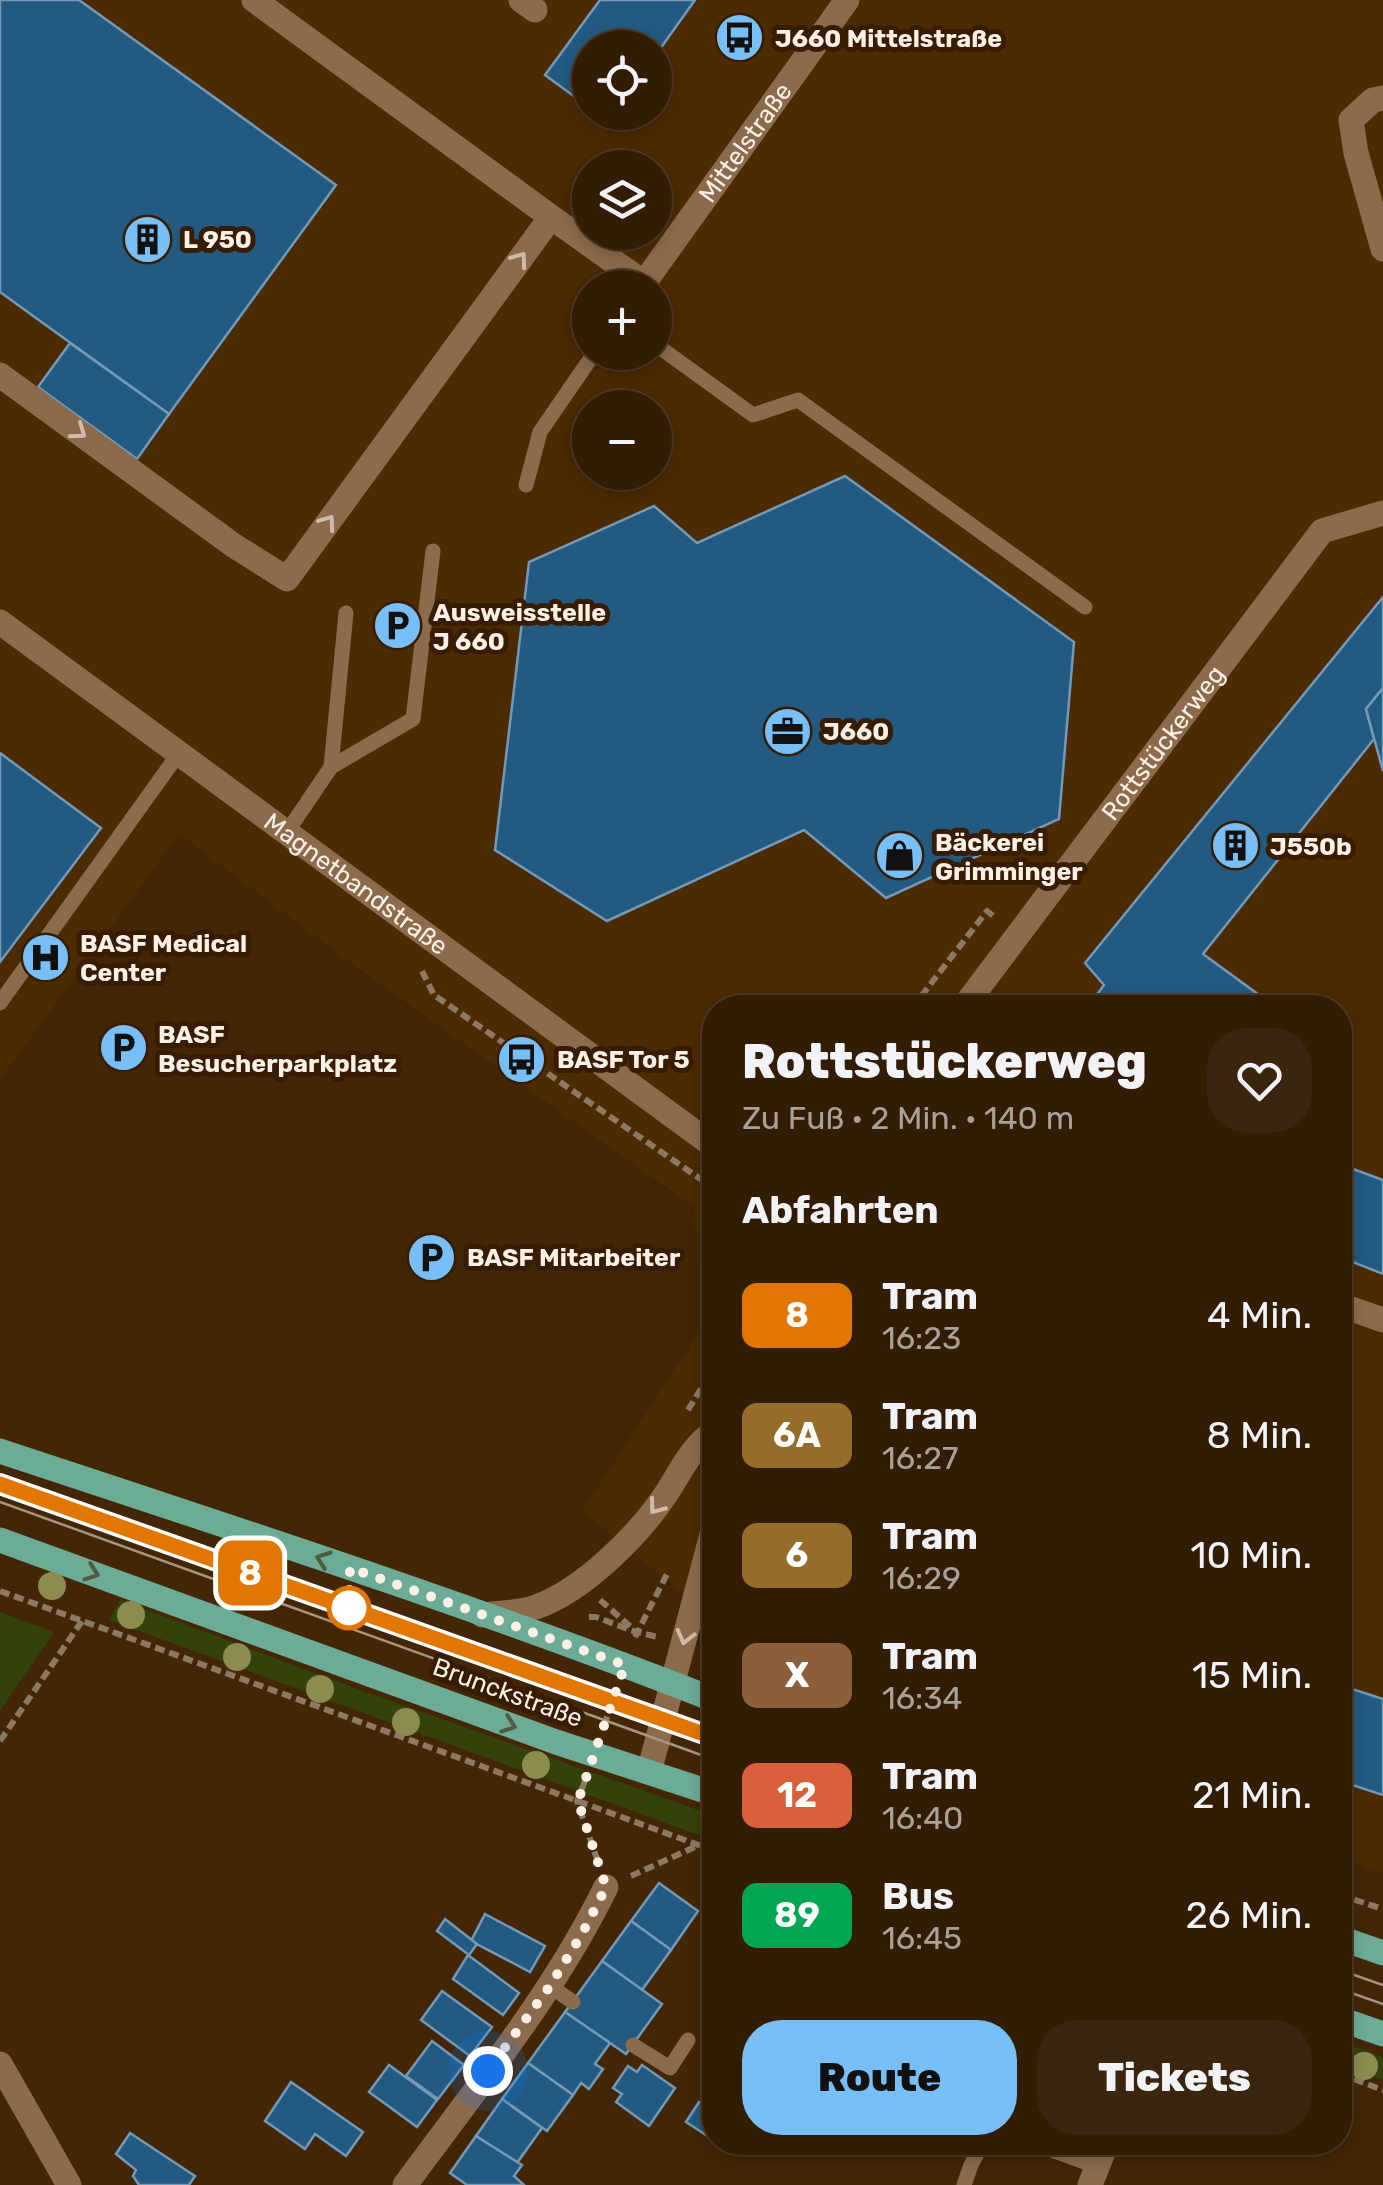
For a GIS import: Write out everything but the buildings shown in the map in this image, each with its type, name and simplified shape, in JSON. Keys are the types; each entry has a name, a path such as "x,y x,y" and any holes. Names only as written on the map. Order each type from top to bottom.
{"main road":[{"path":"0,1451 284,1545 702,1695"},
{"name":"Brunckstraße","path":"0,1540 702,1790"},
{"path":"1352,1942 1383,1953"},
{"path":"1352,2023 1383,2034"}],"street":[{"path":"254,0 622,270"},
{"name":"Mittelstraße","path":"653,270 846,0"},
{"path":"1383,98 1374,100 1350,120 1383,249"},
{"path":"0,375 233,545 287,579 550,217"},
{"name":"Rottstückerweg","path":"974,995 1322,532 1383,513"},
{"name":"Magnetbandstraße","path":"0,622 702,1136"},
{"path":"1352,1309 1383,1320"},
{"path":"481,1615 538,1606 614,1555 654,1511 702,1443"},
{"path":"649,1772 702,1573"},
{"path":"406,2185 550,1986 606,1887"},
{"path":"0,2064 69,2185"}],"lane":[{"path":"672,356 753,415 798,400 1086,607"},
{"path":"526,485 540,432 583,370"},
{"path":"287,832 331,767 413,720 433,551"},
{"path":"331,767 346,613"},
{"path":"0,1003 179,754"},
{"path":"550,1986 573,2002"},
{"path":"633,2045 670,2068 688,2040"},
{"path":"964,2185 976,2155"},
{"path":"1069,2155 1099,2165"}],"path":[{"path":"922,995 987,910 1017,934"},
{"path":"0,1591 702,1846"},
{"path":"0,1741 82,1622"},
{"path":"636,1632 578,1801 606,1887 698,1845"},
{"path":"1352,1899 1383,1910"},
{"path":"1352,2078 1383,2090"}],"shaded area":[{"path":"0,0 1383,0 1383,1874 1352,1863 1352,995 702,995 702,1301 694,1207 366,974 179,834 0,1080"},
{"path":"702,1327 702,1608 582,1511"}],"green space":[{"path":"120,1600 702,1811 702,1836 109,1620"},
{"path":"0,1612 54,1632 0,1711"},
{"path":"1352,2045 1383,2057 1383,2080 1352,2068"}],"tram line":[{"path":"0,1483 702,1733"},
{"name":"8","path":"0,1484 702,1733"},
{"path":"0,1502 702,1755"},
{"path":"1352,1974 1383,1985"},
{"path":"1352,1993 1383,2004"}],"place":[{"name":"J660 Mittelstraße","path":"740,38"},
{"name":"L 950","path":"148,239"},
{"name":"Ausweisstelle J 660","path":"398,626"},
{"name":"J660","path":"788,731"},
{"name":"J550b","path":"1235,846"},
{"name":"Bäckerei Grimminger","path":"900,856"},
{"name":"BASF Medical Center","path":"45,957"},
{"name":"BASF Besucherparkplatz","path":"123,1048"},
{"name":"BASF Tor 5","path":"522,1059"},
{"name":"BASF Mitarbeiter","path":"432,1257"}],"route":[{"path":"349,1608 350,1568 625,1665 578,1801 606,1887 550,1986 488,2071"}]}
